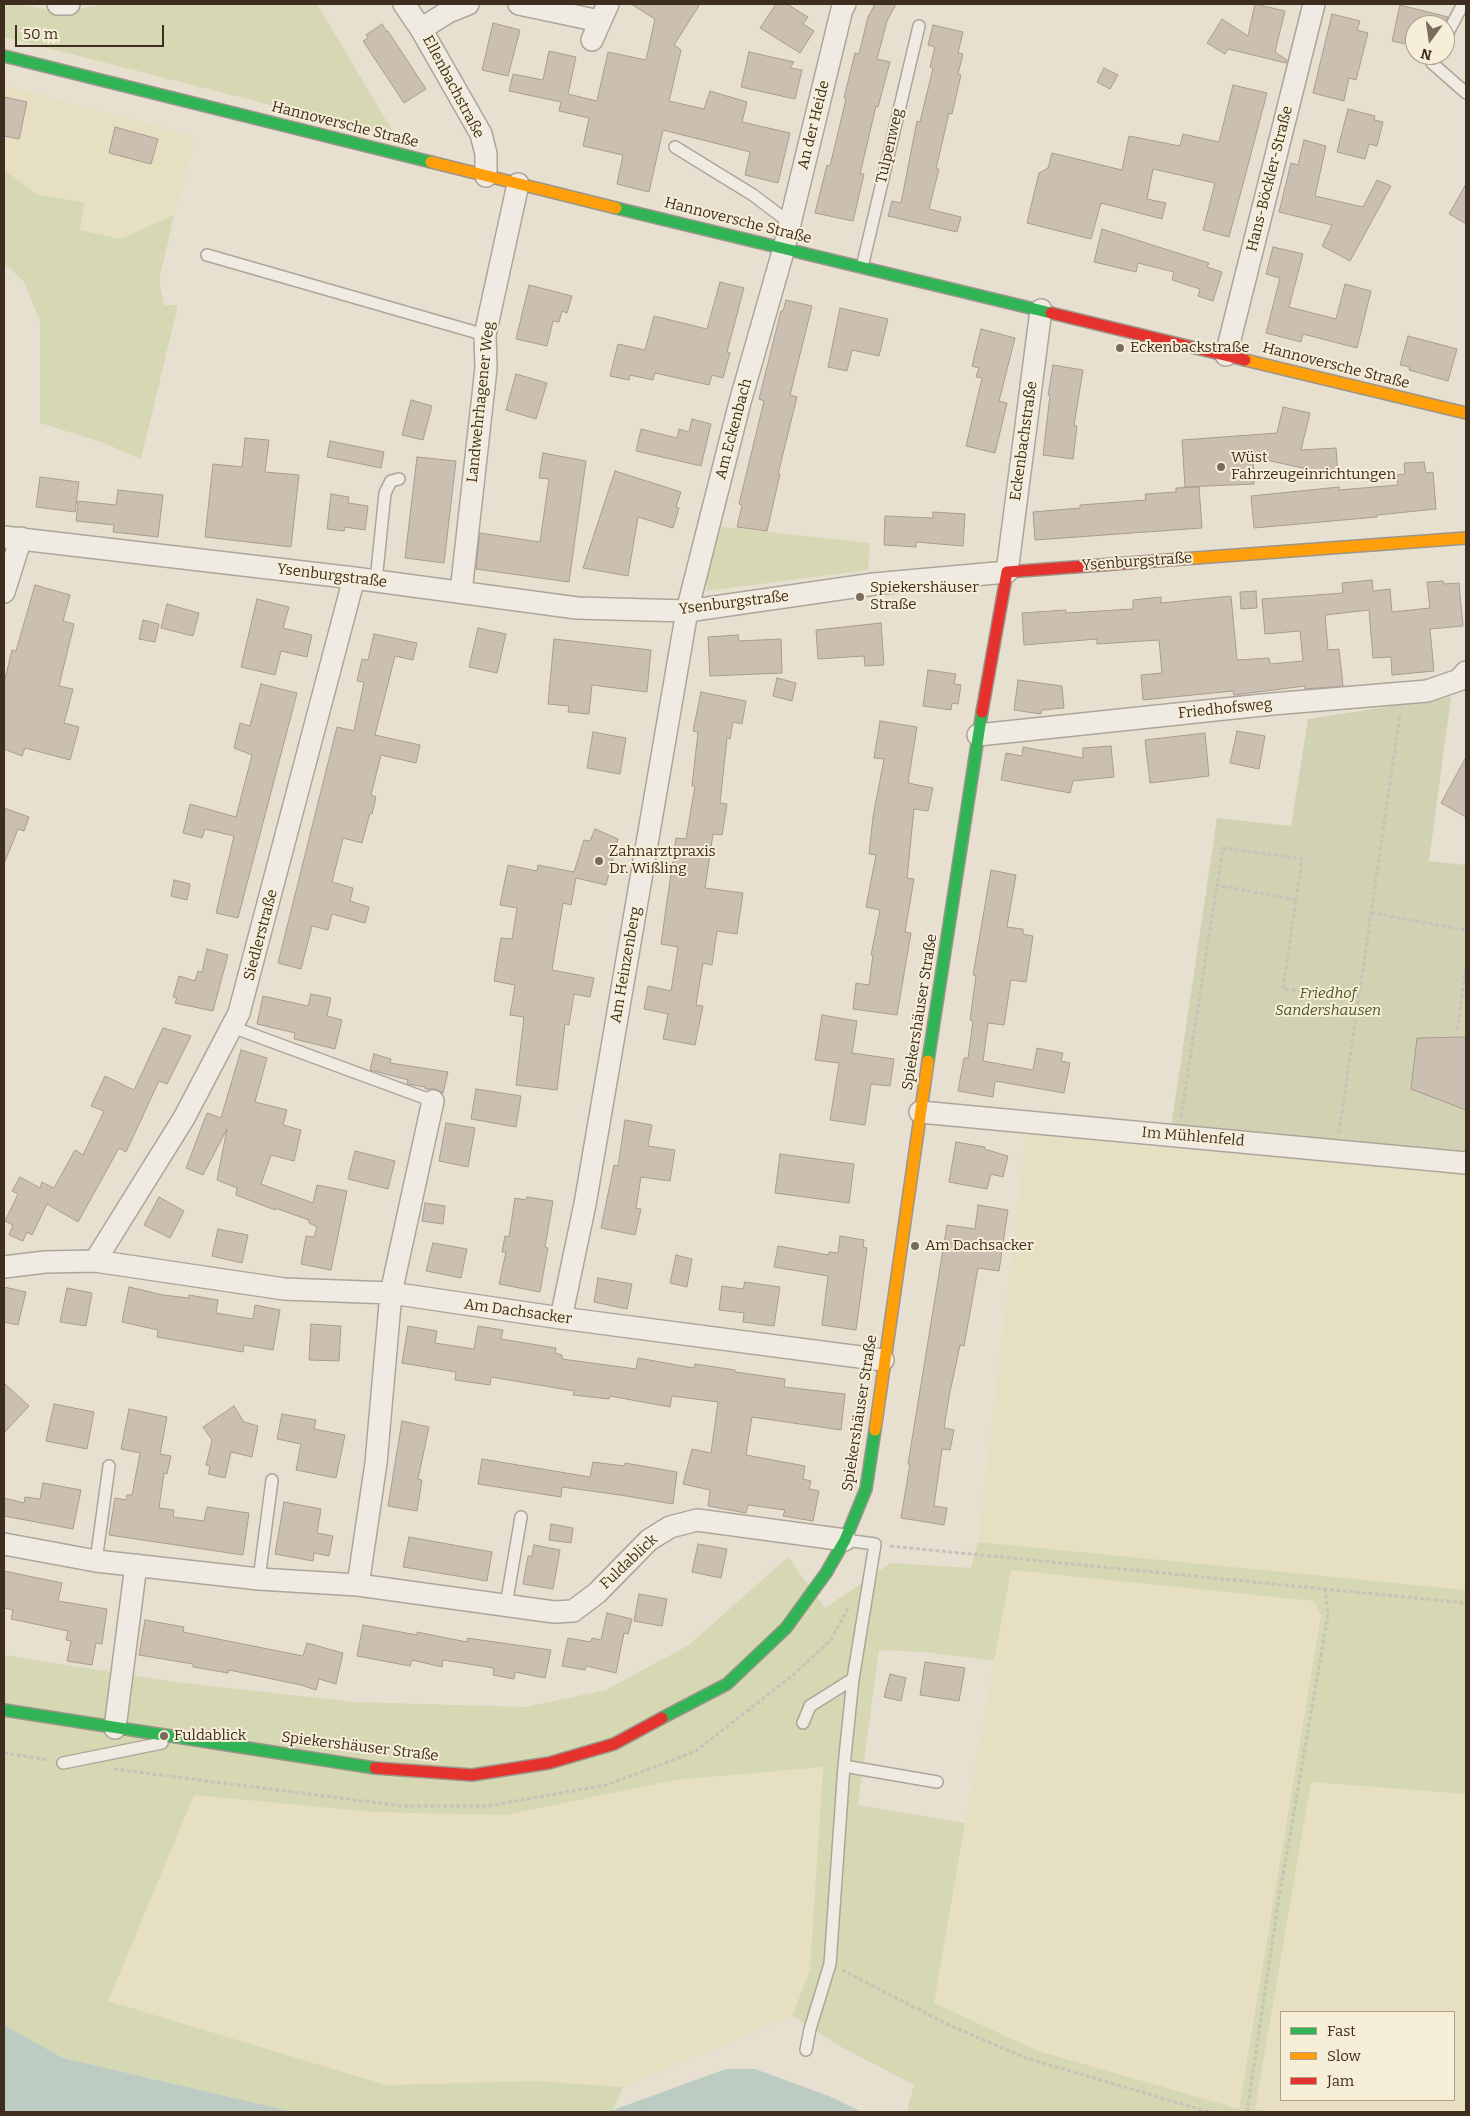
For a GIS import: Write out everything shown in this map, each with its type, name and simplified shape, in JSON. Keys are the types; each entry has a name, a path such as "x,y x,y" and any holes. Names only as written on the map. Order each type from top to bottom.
{"street":[{"path":"58,4 70,4"},
{"name":"Ellenbachstraße","path":"404,4 422,29 480,134 486,154 486,176"},
{"path":"422,29 448,12 468,4"},
{"path":"519,4 599,22"},
{"name":"An der Heide","path":"784,248 845,4"},
{"name":"Hans-Böckler-Straße","path":"1226,355 1314,4"},
{"name":"Hannoversche Straße","path":"4,56 518,184 1466,413"},
{"name":"Landwehrhagener Weg","path":"461,592 486,368 485,335 518,184"},
{"name":"Am Eckenbach","path":"688,611 740,402 784,248"},
{"name":"Eckenbachstraße","path":"1007,572 1041,310"},
{"path":"4,592 12,538"},
{"name":"Ysenburgstraße","path":"12,538 354,578 577,608 688,611 874,584 1007,572 1466,538"},
{"name":"Spiekershäuser Straße","path":"4,1710 378,1768 472,1775 549,1763 614,1744 728,1684 786,1628 826,1573 845,1540 866,1489 920,1112 978,735 1007,572"},
{"name":"Siedlerstraße","path":"95,1262 184,1118 239,1013 354,578"},
{"name":"Am Heinzenberg","path":"561,1318 586,1194 688,611"},
{"name":"Friedhofsweg","path":"978,735 1272,704 1427,691 1458,680 1466,672"},
{"path":"358,1585 376,1463 391,1293 433,1101"},
{"name":"Im Mühlenfeld","path":"920,1112 1466,1163"},
{"name":"Am Dachsacker","path":"4,1267 45,1262 95,1262 284,1289 391,1293 561,1318 884,1360"},
{"name":"Fuldablick","path":"4,1544 96,1561 259,1578 358,1585 554,1612 574,1611 597,1593 649,1540 670,1527 697,1520 845,1540"},
{"path":"115,1728 136,1565"}],"lane":[{"path":"1455,19 1463,4"},
{"name":"Tulpenweg","path":"862,267 919,26"},
{"path":"1434,65 1466,93"},
{"path":"674,147 753,194 790,223"},
{"path":"207,255 485,335"},
{"path":"376,581 385,493 391,481 399,479"},
{"path":"232,1027 433,1101"},
{"path":"96,1561 109,1466"},
{"path":"259,1578 272,1480"},
{"path":"506,1605 521,1517"},
{"path":"806,2050 810,2029 830,1964 844,1766 853,1679 875,1544 845,1540"},
{"path":"803,1722 810,1706 853,1679"},
{"path":"63,1763 186,1739"},
{"path":"844,1766 937,1782"}],"path":[{"path":"1336,1151 1403,693"},
{"path":"1178,1136 1223,848 1302,859 1283,989 1359,996"},
{"path":"1217,886 1296,900"},
{"path":"1371,913 1466,930"},
{"path":"1457,1030 1466,965"},
{"path":"875,1544 1466,1603"},
{"path":"1247,2112 1278,1904 1328,1615 1325,1589"},
{"path":"830,1964 951,2026 1026,2058 1209,2112"},
{"path":"643,2099 643,2112"}],"shaded area":[{"path":"4,85 195,137 174,215 120,239 80,230 84,202 38,195 4,170"},
{"path":"1026,1135 1466,1175 1466,1590 978,1542"},
{"path":"1010,1570 1314,1601 1321,1616 1239,2110 1038,2051 934,2003"},
{"path":"823,1767 810,1970 792,2016 623,2087 535,2081 386,2085 107,2001 194,1795 372,1812 675,1780"},
{"path":"1311,1782 1466,1794 1466,2112 1270,2112 1255,2109"},
{"path":"4,2025 63,2058 294,2112 4,2112"},
{"path":"726,2069 755,2069 829,2096 862,2112 600,2112 613,2110"}],"green space":[{"path":"4,4 17,4 60,12 106,4 317,4 396,137 4,37"},
{"path":"4,170 38,195 84,202 80,230 120,239 174,215 159,280 164,305 178,305 141,459 104,443 40,423 40,321 24,282 4,263"},
{"path":"715,526 870,543 868,570 707,591 705,573"},
{"name":"Friedhof Sandershausen","path":"1451,697 1429,861 1466,865 1466,1154 1171,1128 1217,818 1291,826 1308,719"},
{"path":"978,1542 1466,1590 1466,1794 1311,1782 1255,2109 1270,2112 911,2112 907,2110 914,2085 843,2048 792,2016 810,1970 823,1767 675,1780 506,1815 372,1812 194,1795 108,2001 386,2085 535,2081 623,2087 613,2110 600,2112 294,2112 63,2058 4,2025 4,1655 175,1682 356,1702 526,1707 606,1690 689,1645 788,1557 825,1608 891,1563 971,1568","holes":["1011,1570 1314,1601 1321,1616 1239,2109 1038,2051 934,2003 965,1823 858,1805 879,1650 926,1652 994,1661"]}],"building":[{"path":"631,4 700,4 674,45 681,50 669,101 704,109 710,91 747,102 742,122 790,133 778,183 745,175 750,152 663,130 649,192 617,184 623,155 583,146 589,118 559,111 561,102 509,91 513,74 543,80 549,51 576,57 568,94 597,101 608,52 646,60 655,19"},
{"path":"776,4 787,4 808,17 803,24 814,31 800,53 760,28"},
{"path":"875,4 896,4 887,21 877,59 890,62 878,107 876,106 860,174 864,174 853,221 815,213 827,165 830,166 855,53 859,54 868,17"},
{"path":"1255,4 1285,11 1275,52 1287,60 1286,63 1228,49 1225,54 1207,43 1222,19 1248,36"},
{"path":"1400,5 1440,15 1405,15 1405,44 1392,41"},
{"path":"1332,14 1360,21 1357,30 1368,33 1356,80 1349,78 1344,101 1313,93"},
{"path":"493,23 520,30 508,76 482,70"},
{"path":"382,24 426,89 404,103 363,41 368,38 366,35"},
{"path":"933,25 963,32 958,53 963,54 958,74 961,75 952,114 949,113 936,169 939,169 929,209 961,217 957,232 888,216 892,201 901,203 917,121 920,122 933,68 930,67 935,47 928,45"},
{"path":"749,52 794,62 790,68 802,70 795,99 741,87"},
{"path":"1104,68 1118,75 1110,89 1097,82"},
{"path":"1233,85 1267,93 1229,237 1203,230 1215,183 1153,169 1147,199 1166,203 1162,219 1101,203 1091,239 1027,223 1039,173 1048,168 1052,153 1122,170 1129,136 1180,146 1183,134 1219,142"},
{"path":"4,97 27,102 19,139 4,136"},
{"path":"1348,109 1375,116 1374,120 1383,122 1377,146 1369,144 1365,159 1337,152"},
{"path":"115,127 158,139 151,164 109,153"},
{"path":"1304,140 1326,146 1315,196 1363,207 1377,180 1391,186 1350,261 1322,246 1332,225 1279,212 1291,163 1298,165"},
{"path":"1466,184 1466,224 1449,214"},
{"path":"1102,229 1209,263 1207,267 1222,272 1213,301 1198,296 1200,289 1172,280 1174,272 1138,263 1136,272 1094,262"},
{"path":"1273,247 1303,254 1289,307 1336,319 1345,284 1371,291 1357,348 1303,334 1301,342 1266,333 1280,278 1266,274"},
{"path":"720,282 744,288 727,352 730,353 723,378 712,375 709,385 655,373 653,380 630,375 629,380 610,376 618,344 645,350 654,316 707,329"},
{"path":"529,285 572,296 567,313 562,311 559,322 553,321 547,346 516,339"},
{"path":"786,300 812,306 790,395 797,397 778,474 780,474 767,531 737,527 742,505 739,504 764,401 759,399 781,311 783,311"},
{"path":"840,308 888,319 879,356 852,350 847,371 828,367"},
{"path":"981,329 1015,338 999,401 1007,403 995,453 966,446 982,378 976,377 979,368 972,366"},
{"path":"1408,336 1457,349 1448,381 1409,370 1410,367 1400,365"},
{"path":"1053,365 1083,370 1074,425 1077,426 1073,459 1043,455 1050,395 1048,395"},
{"path":"516,374 547,383 536,419 506,410"},
{"path":"411,400 432,406 423,440 402,435"},
{"path":"1283,407 1310,413 1301,450 1336,448 1338,476 1253,457 1254,484 1185,487 1182,440 1277,433"},
{"path":"692,419 711,424 701,466 636,451 641,429 677,438 679,429 689,432"},
{"path":"245,438 269,440 265,472 299,475 291,547 205,537 213,464 242,467"},
{"path":"330,441 384,452 381,468 327,457"},
{"path":"543,453 586,461 569,582 476,569 480,533 540,542 549,479 539,478"},
{"path":"417,457 456,461 444,563 405,558"},
{"path":"1424,462 1426,473 1433,472 1436,509 1377,515 1377,517 1254,528 1251,496 1339,487 1339,490 1398,485 1397,475 1405,474 1404,463"},
{"path":"615,471 681,492 676,507 679,508 673,528 638,517 628,576 583,568"},
{"path":"40,477 79,482 75,512 36,507"},
{"path":"1199,487 1202,528 1035,540 1033,512 1080,508 1080,505 1146,500 1145,494 1176,492 1176,488"},
{"path":"118,490 163,495 158,537 113,532 114,525 76,521 78,501 116,505"},
{"path":"331,494 349,497 348,503 368,506 365,530 345,527 344,531 327,529"},
{"path":"933,512 965,514 963,546 916,542 916,547 884,545 885,516 933,518"},
{"path":"1372,580 1373,591 1390,589 1392,612 1430,608 1427,582 1459,583 1463,626 1430,629 1434,671 1392,675 1391,657 1373,658 1369,610 1325,615 1328,650 1339,649 1343,686 1305,689 1305,686 1234,695 1233,691 1143,700 1141,675 1162,673 1159,640 1097,644 1097,639 1024,645 1022,613 1066,610 1066,613 1133,609 1133,600 1161,597 1161,603 1231,596 1237,660 1269,658 1270,664 1303,661 1300,631 1265,634 1262,599 1343,593 1342,583"},
{"path":"35,585 70,595 63,621 74,624 59,686 73,689 64,723 79,727 70,760 25,748 22,756 4,749 4,683 12,650 16,651"},
{"path":"1256,591 1257,608 1241,609 1240,592"},
{"path":"257,599 289,607 283,628 312,635 307,657 281,651 275,675 241,667"},
{"path":"167,604 199,613 193,636 161,628"},
{"path":"143,620 159,624 155,642 139,639"},
{"path":"881,623 884,665 865,666 864,656 818,659 816,630"},
{"path":"478,628 506,634 497,673 469,667"},
{"path":"374,634 417,643 413,660 395,656 375,735 420,745 416,763 381,755 371,795 376,797 362,843 343,838 332,882 353,888 350,901 369,907 365,923 332,914 328,930 312,926 301,969 278,963 337,727 354,731 364,682 357,681 362,659 368,660"},
{"path":"738,635 739,641 781,639 782,673 710,676 708,637"},
{"path":"554,639 651,650 647,692 592,685 589,714 568,712 569,706 548,704"},
{"path":"928,670 956,674 954,684 961,685 958,704 952,703 951,710 923,706"},
{"path":"777,678 796,683 792,701 773,696"},
{"path":"1018,680 1062,686 1064,708 1042,710 1041,714 1014,710"},
{"path":"261,684 297,693 238,918 216,913 234,836 205,829 202,838 183,833 190,804 236,817 252,755 234,748 240,723 250,726"},
{"path":"701,692 746,701 742,724 733,722 730,739 727,738 720,803 727,804 722,835 713,834 705,888 743,893 737,934 717,931 712,965 703,963 696,1005 703,1006 695,1045 663,1039 668,1014 644,1009 648,986 671,991 678,947 661,944 676,838 686,839 695,786 692,786 698,732 693,731"},
{"path":"880,721 917,727 908,783 933,788 928,811 914,809 907,878 914,879 905,932 911,933 897,1015 853,1009 856,983 869,985 873,955 871,955 880,910 866,907 876,855 869,854 873,817 884,759 874,758"},
{"path":"1237,731 1265,736 1259,769 1230,763"},
{"path":"593,732 626,738 620,774 587,768"},
{"path":"1205,733 1209,776 1150,783 1145,740"},
{"path":"1111,746 1114,777 1073,781 1070,793 1001,780 1006,753 1022,756 1023,747 1083,758 1083,748"},
{"path":"1466,757 1466,817 1441,803"},
{"path":"4,808 29,817 24,831 18,829 4,864"},
{"path":"595,829 618,839 606,885 576,878 571,905 563,903 552,970 594,978 590,997 574,994 569,1025 565,1024 557,1090 516,1085 524,1017 510,1015 515,985 494,981 501,938 512,939 517,908 500,905 508,865 537,871 538,865 574,872 584,840 590,841"},
{"path":"991,870 1016,875 1007,927 1023,929 1023,934 1033,936 1026,982 1011,980 1004,1025 988,1023 983,1061 1033,1070 1037,1048 1063,1053 1061,1061 1070,1063 1064,1093 995,1081 993,1097 958,1091 964,1058 968,1058 973,1021 970,1020 976,976 973,975"},
{"path":"174,880 190,884 187,900 171,896"},
{"path":"207,949 228,955 213,1011 175,1003 177,998 173,997 179,976 195,981 198,971 202,972"},
{"path":"311,994 331,998 327,1016 342,1020 335,1049 294,1039 295,1033 257,1024 263,996 308,1006"},
{"path":"822,1015 857,1021 852,1053 894,1059 890,1086 871,1084 865,1125 830,1120 839,1063 815,1060"},
{"path":"163,1028 191,1036 167,1084 159,1081 126,1152 119,1148 78,1222 47,1204 32,1235 27,1232 23,1241 9,1235 13,1225 5,1221 18,1194 12,1191 20,1177 40,1188 42,1182 54,1188 75,1150 83,1155 104,1111 91,1106 105,1076 134,1090"},
{"path":"1466,1037 1466,1110 1411,1089 1417,1038"},
{"path":"241,1050 267,1058 255,1102 287,1110 283,1125 301,1130 294,1161 271,1155 261,1184 313,1203 317,1185 347,1191 331,1270 301,1264 306,1236 314,1237 317,1227 309,1223 309,1220 275,1208 275,1210 236,1195 237,1188 217,1180 227,1129 203,1175 186,1168 207,1113 221,1118"},
{"path":"374,1054 391,1059 390,1063 448,1072 443,1093 436,1089 425,1089 425,1087 407,1084 408,1080 370,1070"},
{"path":"476,1089 521,1096 516,1127 471,1119"},
{"path":"625,1120 652,1125 648,1146 675,1150 670,1181 641,1177 636,1208 641,1209 635,1235 601,1228 614,1165 618,1166"},
{"path":"446,1123 475,1128 468,1167 439,1161"},
{"path":"956,1142 985,1147 984,1149 1008,1156 1003,1177 991,1174 987,1189 949,1182"},
{"path":"355,1151 395,1161 388,1189 348,1179"},
{"path":"780,1154 854,1164 849,1203 775,1193"},
{"path":"159,1197 184,1211 170,1238 144,1225"},
{"path":"527,1197 553,1201 545,1247 548,1248 540,1292 499,1284 506,1252 502,1252 505,1236 509,1237 515,1198 526,1200"},
{"path":"425,1203 445,1206 443,1224 422,1221"},
{"path":"978,1205 1008,1210 999,1271 978,1268 964,1346 960,1345 949,1397 944,1428 954,1430 950,1450 942,1449 934,1506 947,1508 944,1525 901,1518 947,1225 975,1229"},
{"path":"218,1229 248,1235 242,1263 212,1256"},
{"path":"840,1236 864,1240 863,1247 867,1248 856,1330 822,1325 828,1276 774,1267 778,1246 829,1255 829,1252 838,1253"},
{"path":"433,1243 467,1249 461,1278 426,1271"},
{"path":"676,1255 692,1259 687,1287 670,1283"},
{"path":"598,1278 632,1284 627,1309 594,1302"},
{"path":"745,1282 780,1287 774,1326 743,1322 744,1313 719,1310 722,1286 743,1289"},
{"path":"4,1287 26,1292 18,1325 4,1322"},
{"path":"129,1287 163,1295 189,1298 189,1295 218,1300 216,1313 253,1319 255,1305 280,1310 273,1350 244,1345 243,1352 157,1337 158,1330 122,1322"},
{"path":"67,1288 92,1293 86,1326 60,1322"},
{"path":"311,1324 341,1326 339,1361 309,1360"},
{"path":"408,1326 437,1331 435,1343 474,1349 478,1326 503,1330 501,1339 556,1348 555,1353 562,1355 562,1359 636,1369 638,1358 694,1368 695,1364 785,1379 784,1387 845,1394 841,1430 752,1417 746,1455 805,1466 803,1479 811,1481 809,1489 819,1491 813,1521 783,1516 785,1510 748,1505 746,1513 708,1506 710,1490 683,1484 692,1449 711,1453 718,1402 672,1396 670,1407 610,1396 609,1399 573,1395 574,1391 491,1377 490,1385 455,1380 456,1372 402,1363"},
{"path":"4,1383 29,1406 4,1433"},
{"path":"54,1404 94,1412 87,1449 46,1441"},
{"path":"234,1406 244,1422 258,1426 252,1457 231,1452 225,1478 208,1474 210,1466 206,1465 212,1440 203,1427"},
{"path":"129,1409 167,1417 160,1454 171,1456 167,1474 164,1473 159,1508 174,1510 173,1517 204,1521 207,1507 249,1513 243,1555 109,1535 115,1498 126,1500 127,1495 132,1495 140,1453 121,1449"},
{"path":"282,1414 316,1420 314,1429 345,1435 336,1478 296,1470 301,1444 277,1439"},
{"path":"402,1421 429,1427 418,1479 422,1480 417,1511 388,1506"},
{"path":"482,1459 590,1477 593,1462 624,1466 625,1463 677,1472 673,1504 562,1487 561,1497 478,1484"},
{"path":"43,1483 81,1490 73,1529 4,1516 4,1498 24,1503 25,1497 40,1499"},
{"path":"284,1502 321,1509 317,1533 333,1536 329,1556 314,1553 313,1561 275,1554"},
{"path":"551,1524 573,1528 571,1543 549,1540"},
{"path":"409,1537 492,1552 487,1581 403,1567"},
{"path":"698,1544 727,1549 721,1578 692,1572"},
{"path":"534,1545 560,1550 553,1589 523,1584 528,1556 532,1556"},
{"path":"4,1571 62,1583 58,1601 107,1609 102,1644 96,1643 92,1665 67,1661 71,1641 66,1640 68,1631 11,1619 13,1610 4,1608"},
{"path":"639,1594 667,1599 662,1626 634,1621"},
{"path":"607,1613 632,1619 628,1634 624,1633 616,1673 586,1666 585,1670 562,1666 568,1638 591,1642 592,1638 601,1640"},
{"path":"145,1620 184,1627 183,1632 303,1656 307,1643 343,1653 336,1684 319,1679 316,1690 301,1685 229,1670 228,1673 193,1667 193,1664 139,1655"},
{"path":"363,1625 417,1635 417,1632 467,1642 467,1638 551,1650 545,1678 515,1672 514,1679 493,1675 494,1668 443,1660 442,1667 412,1660 410,1666 357,1656"},
{"path":"925,1662 965,1668 959,1701 920,1695"},
{"path":"890,1674 906,1678 901,1701 884,1697"}],"traffic: fast":[{"path":"4,56 431,162"},
{"path":"616,208 1051,313"},
{"path":"928,1061 982,712"},
{"path":"662,1718 727,1684 786,1628 826,1573 845,1540 866,1489 875,1430"},
{"path":"4,1710 375,1768"}],"traffic: slow":[{"path":"431,162 616,208"},
{"path":"1245,360 1466,413"},
{"path":"1155,561 1466,538"},
{"path":"875,1430 928,1061"}],"traffic: jam":[{"path":"1051,313 1245,360"},
{"path":"982,712 1007,572 1155,561"},
{"path":"375,1768 472,1775 549,1763 614,1744 662,1718"}],"place":[{"name":"Eckenbackstraße","path":"1120,348"},
{"name":"Wüst Fahrzeugeinrichtungen","path":"1221,467"},
{"name":"Spiekershäuser Straße","path":"860,597"},
{"name":"Zahnarztpraxis Dr. Wißling","path":"599,861"},
{"name":"Am Dachsacker","path":"915,1246"},
{"name":"Fuldablick","path":"164,1736"}]}
